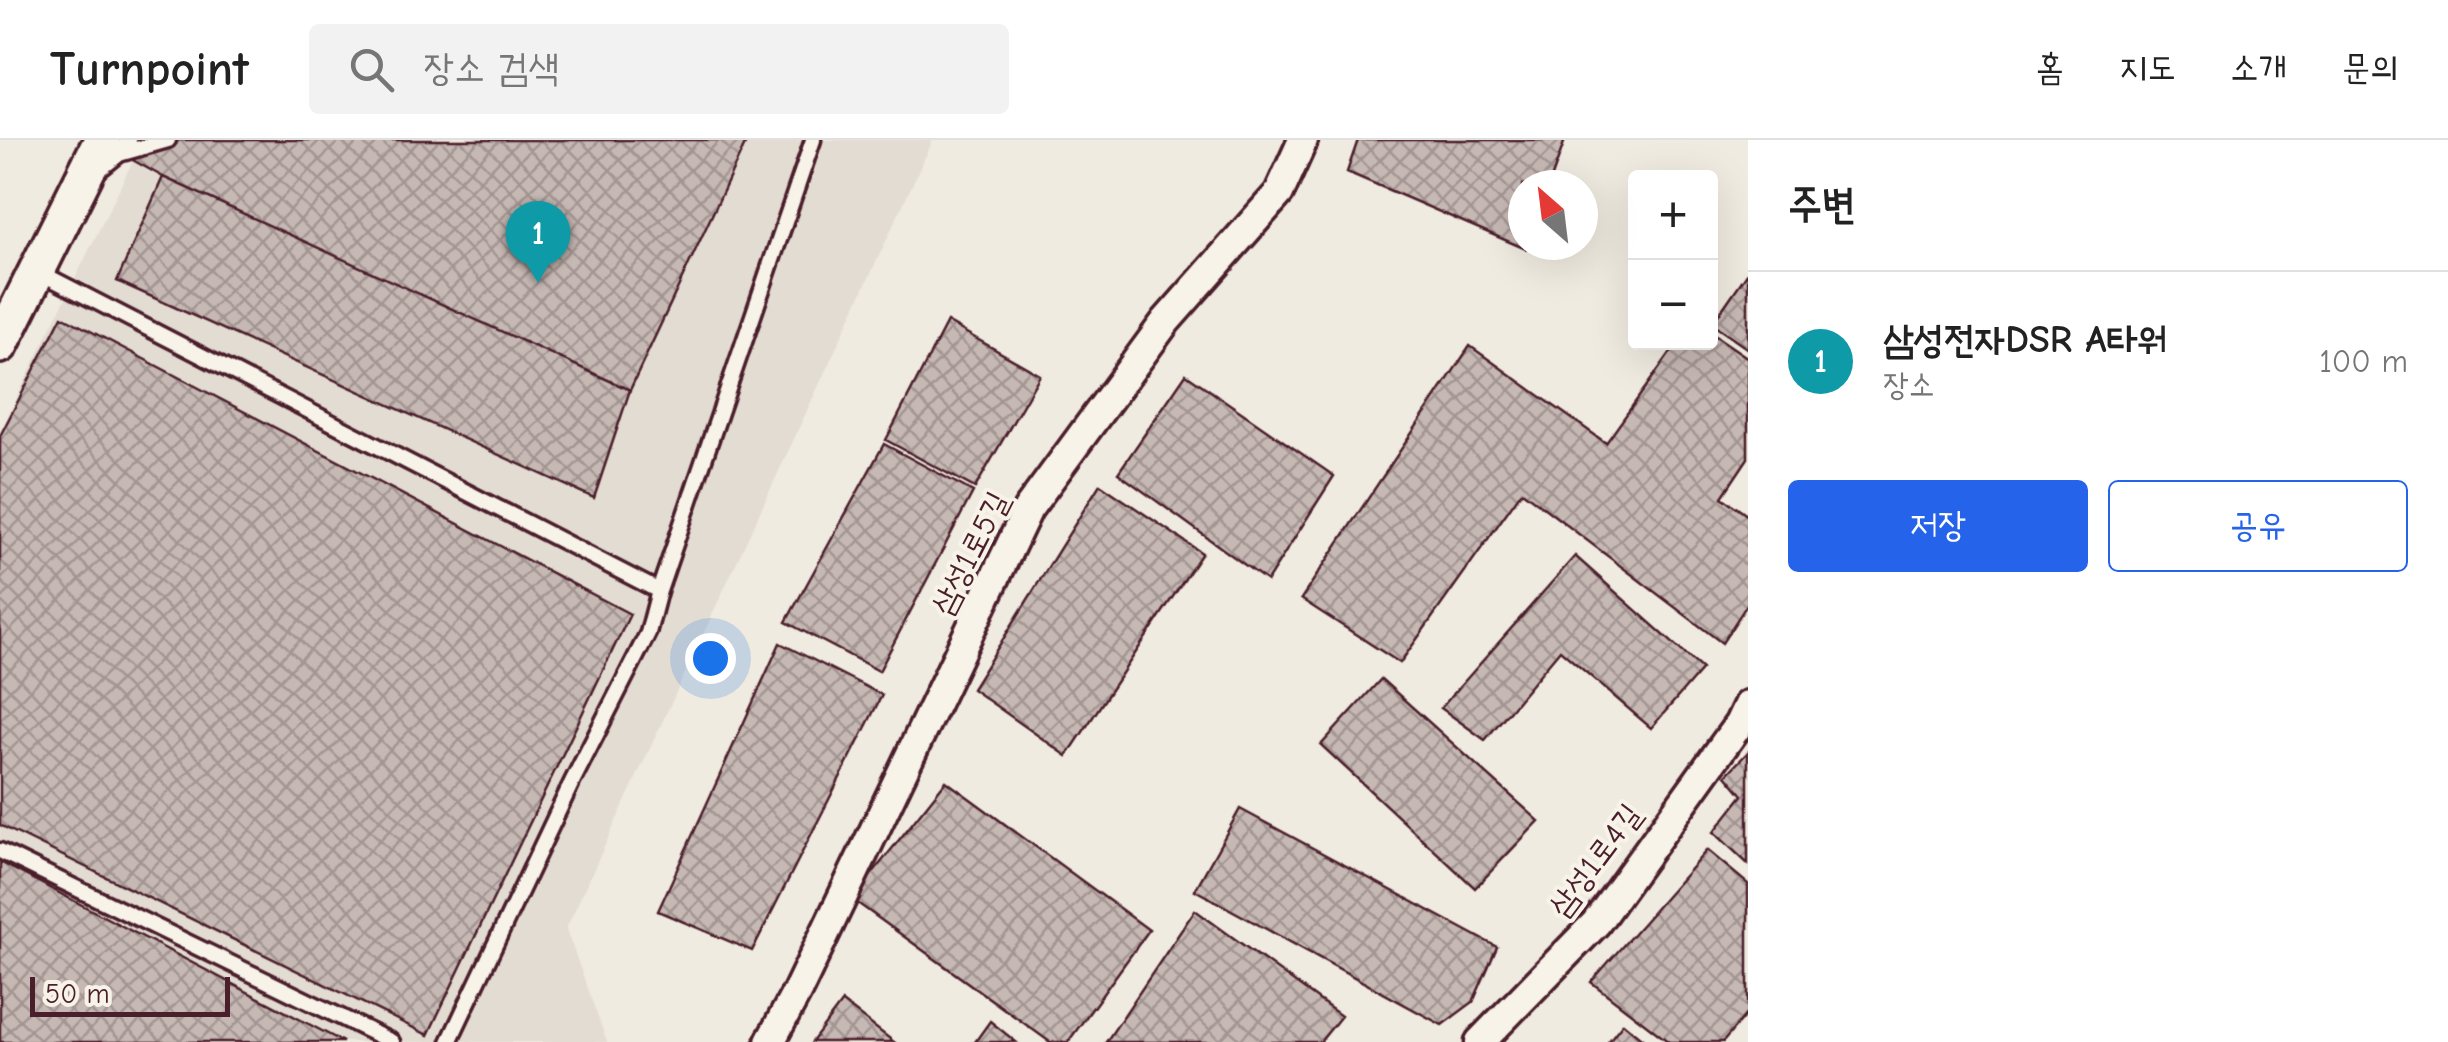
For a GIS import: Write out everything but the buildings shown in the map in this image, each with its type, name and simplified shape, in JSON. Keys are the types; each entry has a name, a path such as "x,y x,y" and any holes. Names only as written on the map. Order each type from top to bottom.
{"street":[{"name":"삼성1로5길","path":"770,1042 798,992 1028,510 1166,321 1279,192 1303,140"},
{"path":"0,345 79,185 110,147"},
{"name":"삼성1로4길","path":"1480,1042 1596,923 1739,724 1748,705"}],"lane":[{"path":"110,147 129,140"},
{"path":"110,147 168,140"},
{"path":"449,1042 572,782 648,633 813,140"},
{"path":"36,271 659,591"},
{"path":"0,851 392,1042"}],"shaded area":[{"path":"143,140 933,140 566,929 607,1042 0,1042 0,432"}],"place":[{"name":"삼성전자DSR A타워","path":"538,283"}]}
